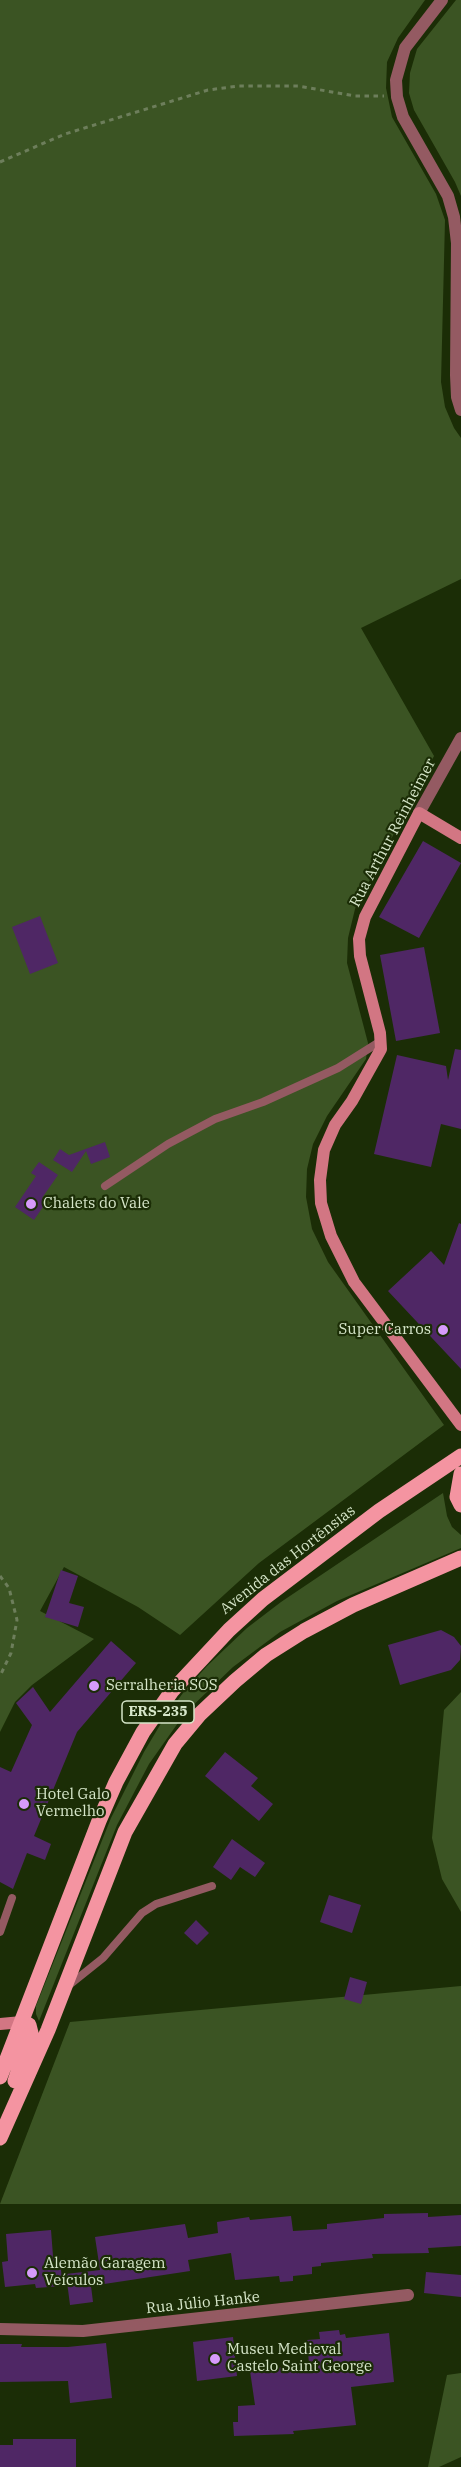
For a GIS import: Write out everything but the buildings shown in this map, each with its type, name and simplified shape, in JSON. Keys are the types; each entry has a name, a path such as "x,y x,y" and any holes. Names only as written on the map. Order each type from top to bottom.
{"main road":[{"name":"Avenida das Hortênsias","path":"0,2077 116,1782 143,1732 172,1691 215,1644 263,1599 379,1511 461,1456"},
{"path":"461,1474 458,1491 461,1504"},
{"name":"ERS-235","path":"1,2136 63,1990 126,1832 175,1744 200,1714 266,1655 303,1631 353,1605 461,1557"},
{"path":"1,2136 12,2092 32,2033 28,2025 22,2022"}],"street":[{"path":"442,0 405,48 396,80 397,97 403,117 448,195 454,217 458,243 456,375 461,410"},
{"name":"Rua Arthur Reinheimer","path":"381,1041 360,956 359,939 365,917 461,738"},
{"path":"419,813 461,838"},
{"path":"381,1041 381,1049 352,1101 335,1125 324,1150 320,1180 321,1203 331,1236 354,1282 461,1425"},
{"path":"0,2024 22,2022"},
{"name":"Rua Júlio Hanke","path":"0,2329 83,2331 408,2295"}],"lane":[{"path":"105,1186 168,1144 215,1119 263,1102 338,1068 381,1041"},
{"path":"63,1990 103,1958 142,1913 156,1904 212,1886"},
{"path":"0,1932 2,1917 12,1898"}],"path":[{"path":"0,162 65,134 208,90 239,86 298,86 356,96 397,97"},
{"path":"0,1576 9,1588 16,1620 11,1653 0,1676"}],"green space":[{"path":"0,0 425,0 398,38 387,62 386,88 392,117 436,194 445,220 441,382 445,407 461,438 461,579 361,628 434,756 355,909 348,938 347,963 368,1043 366,1059 327,1116 313,1144 307,1169 306,1197 312,1229 328,1262 444,1425 259,1563 180,1635 138,1607 64,1567 40,1611 94,1639 32,1685 15,1702 0,1732"},
{"path":"456,0 461,0 461,196 414,110 409,93 410,73 417,49"},
{"path":"443,1493 447,1516 452,1527 461,1535 461,1548 337,1601 280,1632 233,1667 185,1713 149,1764 117,1825 39,2021 36,2006 111,1818 144,1752 183,1693 207,1666 247,1628 281,1602"},
{"path":"461,1692 461,1912 442,1879 432,1838 444,1710"},
{"path":"461,1986 461,2204 0,2204 70,2022"},
{"path":"461,2373 461,2457 439,2467 428,2467 447,2375"}],"place":[{"name":"Chalets do Vale","path":"31,1204"},
{"name":"Super Carros","path":"443,1330"},
{"name":"Serralheria SOS","path":"94,1686"},
{"name":"Hotel Galo Vermelho","path":"24,1804"},
{"name":"Alemão Garagem Veículos","path":"32,2273"},
{"name":"Museu Medieval Castelo Saint George","path":"215,2359"}]}
